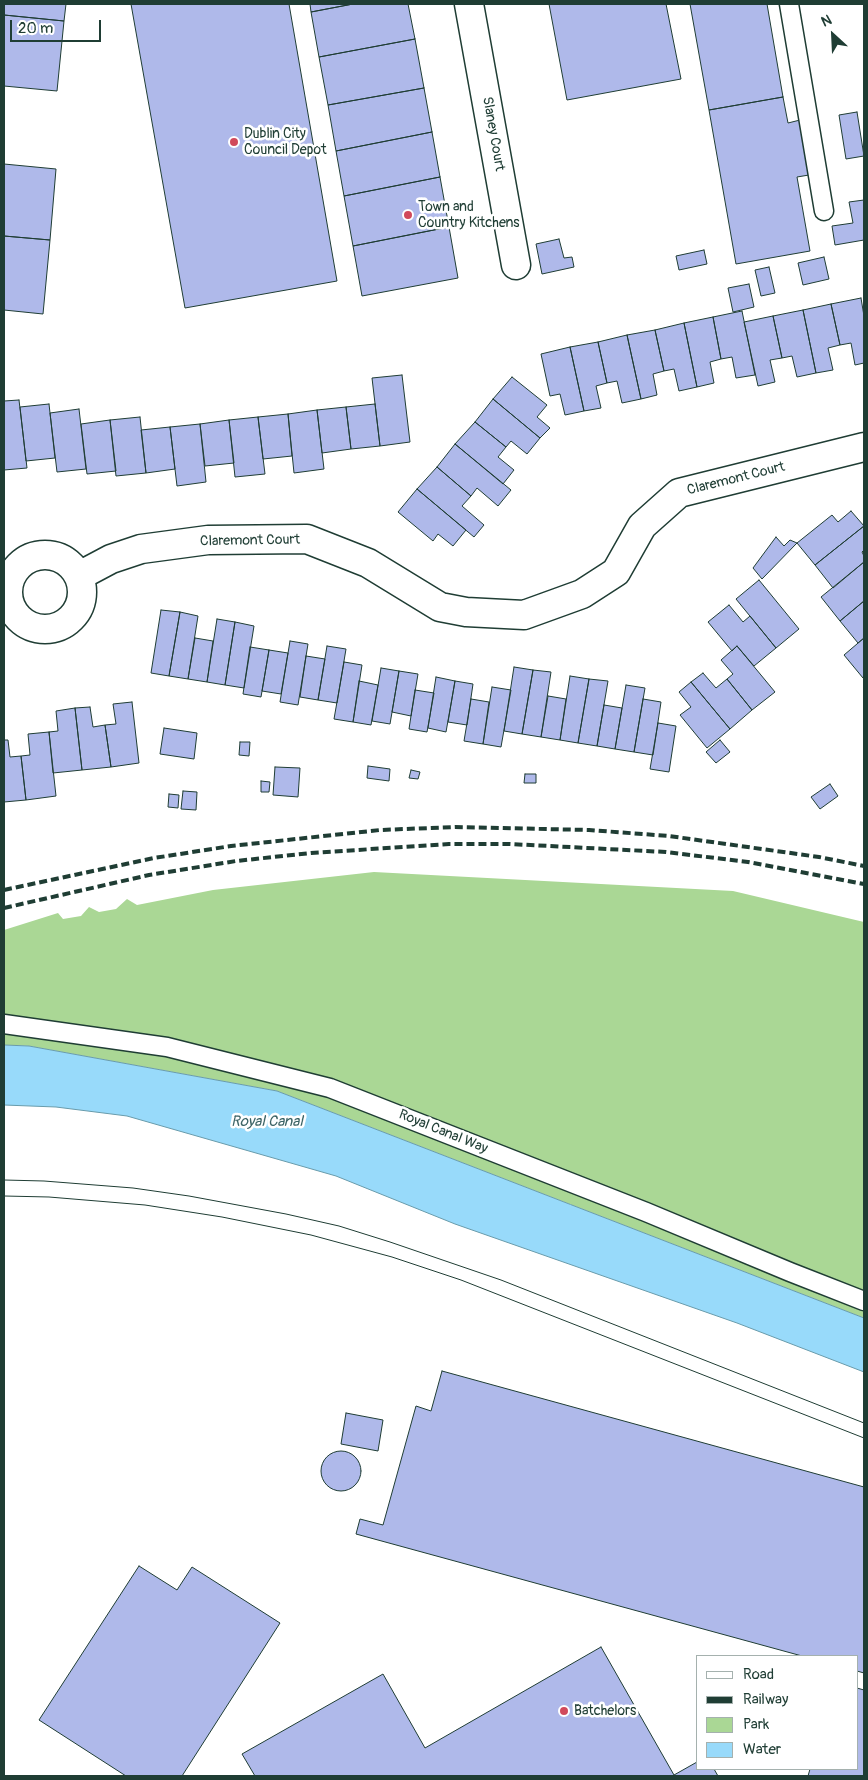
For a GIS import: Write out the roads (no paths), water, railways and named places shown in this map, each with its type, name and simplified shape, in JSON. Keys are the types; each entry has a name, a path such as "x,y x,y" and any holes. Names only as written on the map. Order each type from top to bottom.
{"street":[{"name":"Slaney Court","path":"469,4 516,265"},
{"name":"Claremont Court","path":"79,576 111,559 141,549 208,540 307,540 368,563 440,608 466,612 524,615 582,594 616,572 642,526 678,493 864,447"}],"lane":[{"path":"789,4 824,211"},
{"name":"Royal Canal Way","path":"4,1024 167,1047 330,1088 646,1212 864,1301"}],"water":[{"name":"Royal Canal","path":"4,1045 29,1046 277,1091 864,1318 864,1372 737,1323 455,1224 336,1176 127,1116 56,1107 4,1105"}],"tram line":[{"path":"4,1180 133,1188 189,1196 339,1226 501,1280 864,1423"},
{"path":"4,1196 49,1197 145,1205 222,1217 311,1235 392,1257 461,1280 864,1438"}],"railway":[{"path":"4,890 154,858 231,846 380,830 455,827 589,830 669,836 819,857 864,866"},
{"path":"4,908 149,875 236,861 311,853 449,844 510,844 666,852 748,862 864,884"}],"place":[{"name":"Dublin City Council Depot","path":"234,142"},
{"name":"Town and Country Kitchens","path":"408,215"},
{"name":"Batchelors","path":"564,1711"}]}
